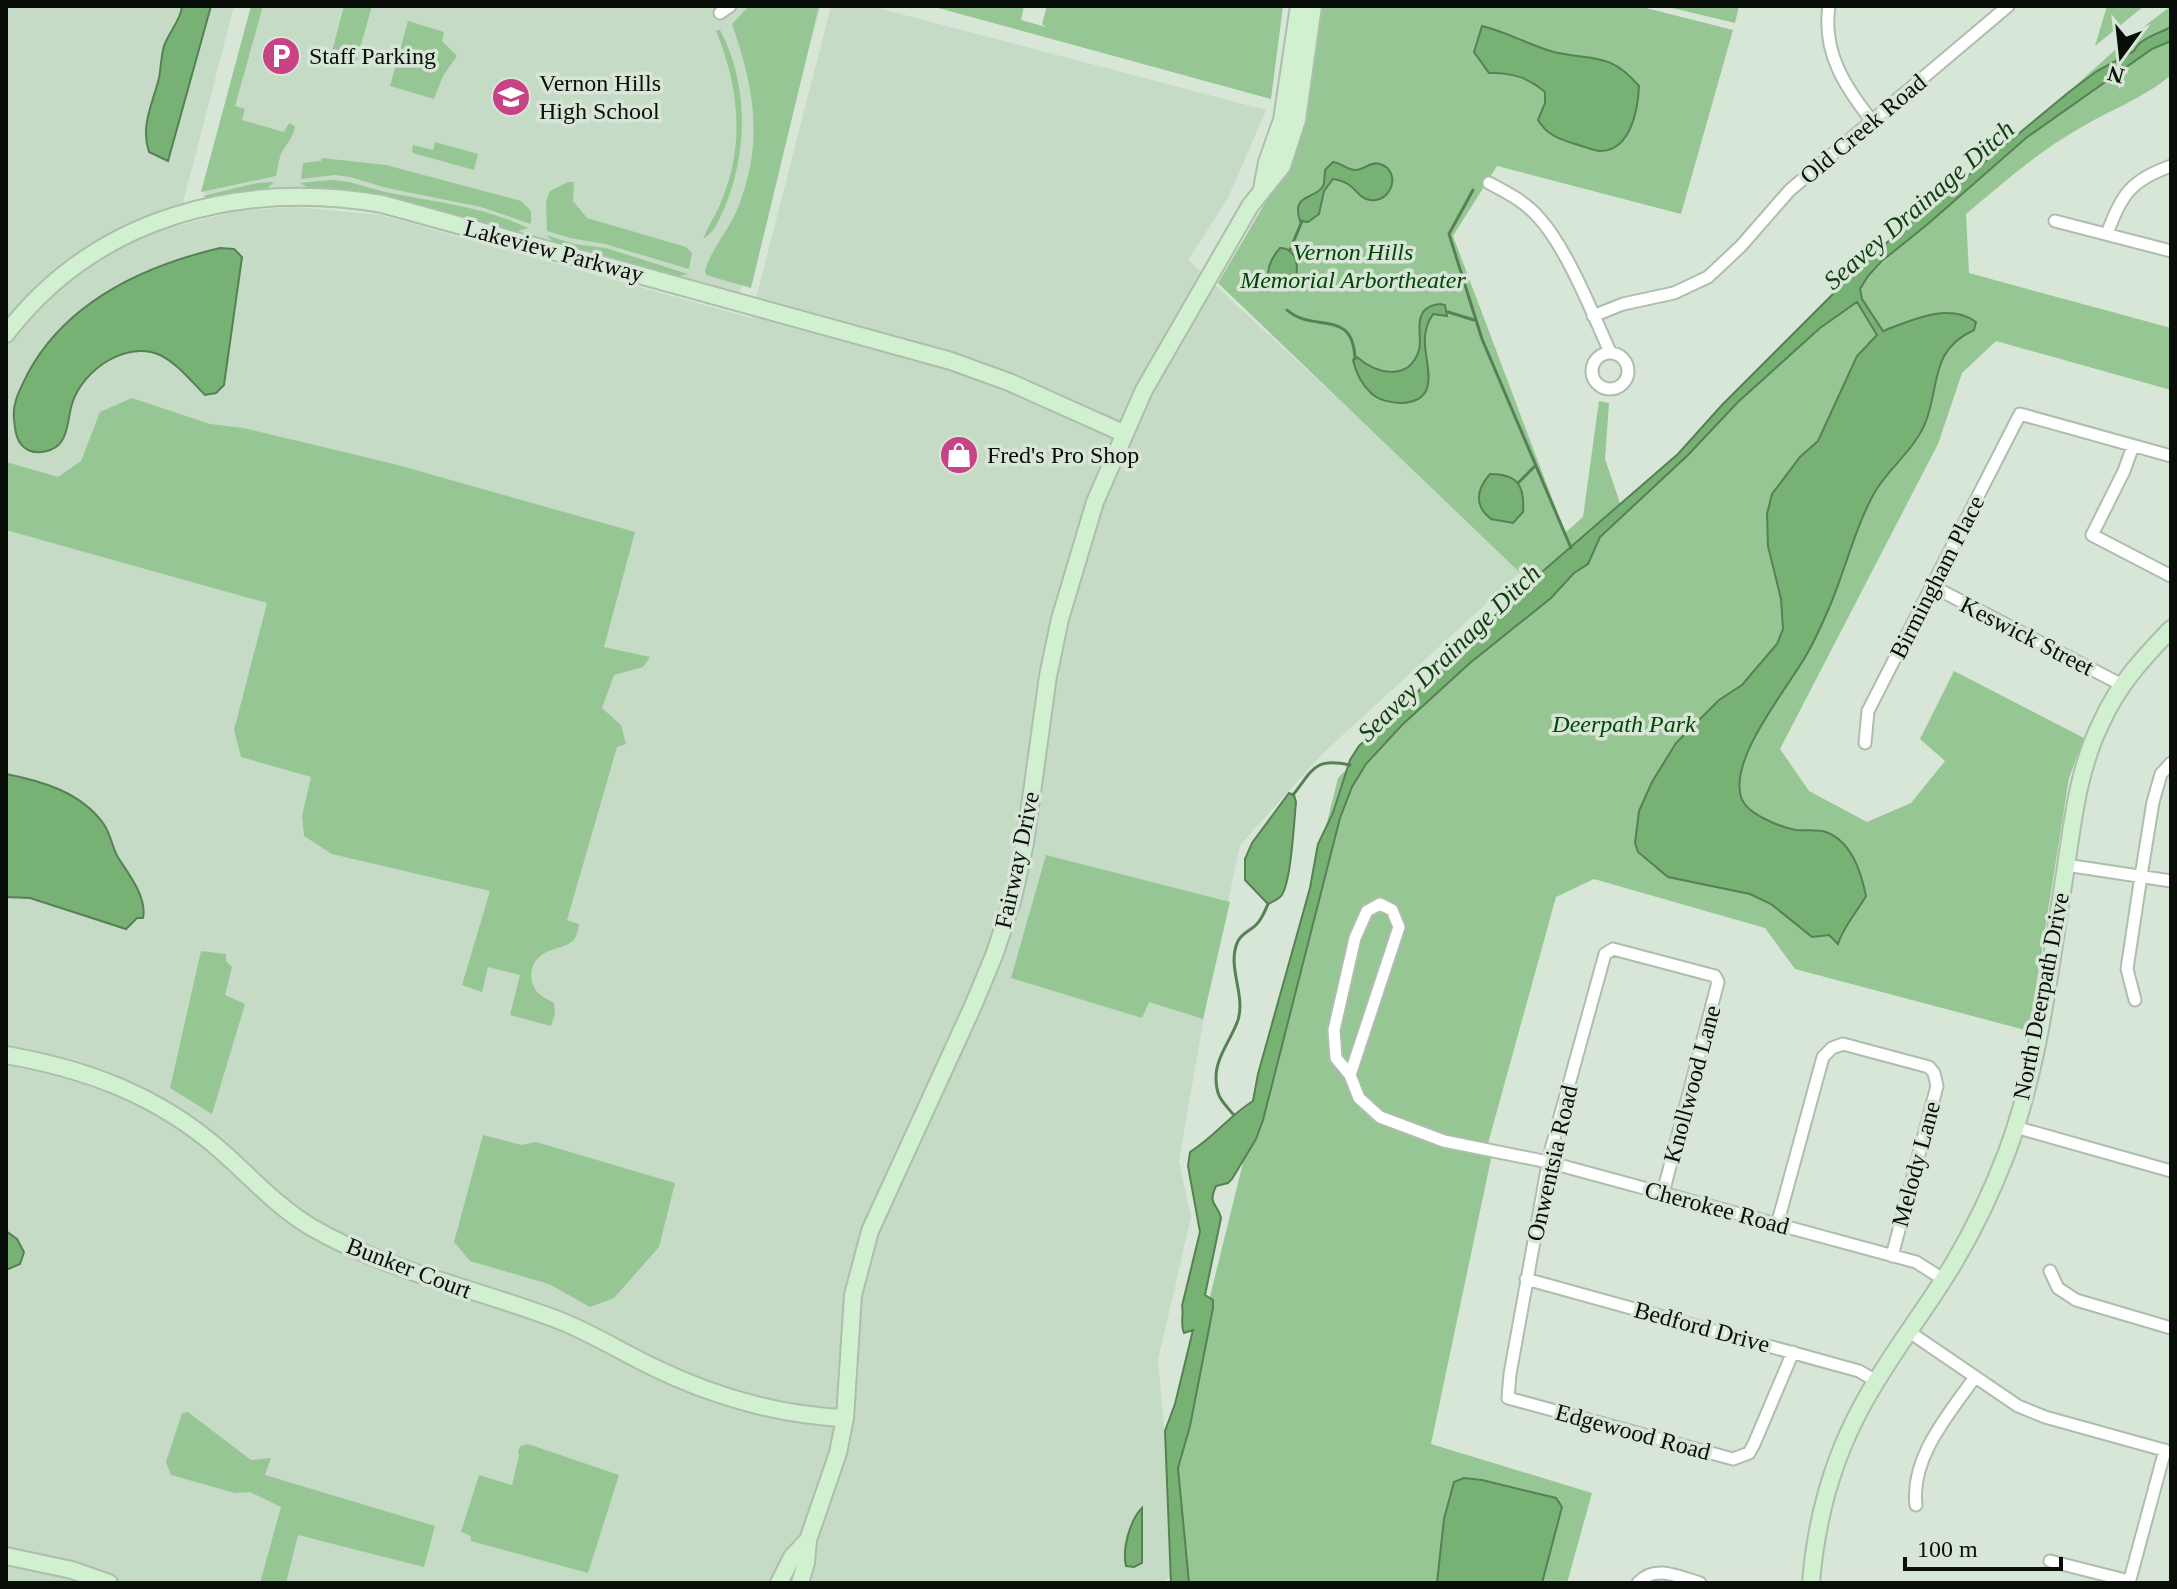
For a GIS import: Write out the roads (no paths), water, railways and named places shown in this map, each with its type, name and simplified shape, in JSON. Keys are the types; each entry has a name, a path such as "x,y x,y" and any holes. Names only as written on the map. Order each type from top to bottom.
{"street":[{"name":"Fairway Drive","path":"1260,195 1267,162 1282,120 1299,6"},
{"name":"Fairway Drive","path":"800,1583 808,1540 838,1453 845,1418 853,1295 861,1258 973,1006 1013,898 1025,843 1048,676 1060,619 1091,514 1123,433 1172,339 1221,261 1250,206 1282,166 1291,142 1304,77 1313,6"},
{"path":"1829,6 1829,43 1834,62 1850,93 1872,121"},
{"name":"Old Creek Road","path":"1593,316 1623,304 1674,293 1708,277 1790,190 2008,6"},
{"path":"2107,234 2125,193 2149,174 2171,166"},
{"path":"1489,183 1524,203 1540,219 1554,239 1610,352"},
{"name":"Lakeview Parkway","path":"6,334 33,301 74,265 139,228 245,200 337,197 382,204 915,350 1009,382 1123,433"},
{"path":"2055,221 2171,251"},
{"name":"Birmingham Place","path":"1865,743 1868,711 2020,414 2133,446"},
{"path":"2171,456 2133,446 2092,535 2171,576"},
{"name":"Keswick Street","path":"1932,586 2122,685"},
{"name":"North Deerpath Drive","path":"1811,1583 1819,1522 1832,1472 1849,1431 1876,1381 1943,1279 1982,1209 2015,1127 2037,1042 2083,766 2102,720 2122,685 2171,629"},
{"path":"2135,1000 2127,969 2141,876 2153,802 2161,774 2171,763"},
{"path":"2066,865 2171,881"},
{"name":"Cherokee Road","path":"1350,1075 1399,927 1392,910 1380,904 1367,911 1355,938 1334,1030 1336,1058 1350,1075 1359,1098 1380,1117 1444,1141 1548,1162 1916,1262 1943,1279"},
{"name":"Knollwood Lane","path":"1605,954 1617,949 1715,976 1718,982 1663,1193"},
{"name":"Onwentsia Road","path":"1523,1402 1508,1398 1526,1279 1548,1162 1605,954"},
{"name":"Melody Lane","path":"1777,1225 1823,1057 1832,1048 1851,1045 1929,1067 1937,1086 1892,1256"},
{"name":"Bunker Court","path":"6,1055 51,1063 92,1075 152,1102 191,1126 280,1206 309,1226 357,1250 484,1297 560,1321 651,1367 715,1393 778,1409 845,1418"},
{"path":"2015,1127 2171,1171"},
{"path":"2050,1271 2058,1288 2076,1300 2171,1328"},
{"name":"Bedford Drive","path":"1526,1279 1859,1371 1876,1381"},
{"path":"1908,1331 2018,1406 2045,1417 2168,1451 2129,1582 2050,1561"},
{"name":"Edgewood Road","path":"1523,1402 1733,1459 1743,1457 1754,1444 1793,1352"},
{"path":"1916,1505 1917,1474 1931,1444 1975,1377"},
{"name":"Fairway Drive","path":"779,1583 792,1557 808,1540"},
{"path":"6,1556 72,1570 109,1583"},
{"path":"1641,1575 1656,1572 1700,1583"}],"waterway":[{"path":"1473,190 1449,234 1482,339 1571,548"},
{"path":"1290,250 1302,221"},
{"path":"1287,310 1298,317 1340,327 1353,343 1355,359"},
{"path":"1448,312 1474,320"},
{"path":"1518,483 1535,466"},
{"path":"1293,795 1310,772 1321,764 1350,765"},
{"path":"1233,1114 1220,1097 1216,1077 1240,1010 1235,951 1240,938 1258,923 1268,904"}],"place":[{"name":"Staff Parking","path":"281,56"},
{"name":"Vernon Hills High School","path":"511,97"},
{"name":"Fred's Pro Shop","path":"959,455"}],"water label":[{"name":"Seavey Drainage Ditch","path":"1919,205"},
{"name":"Seavey Drainage Ditch","path":"1449,653"}],"park label":[{"name":"Vernon Hills Memorial Arbortheater","path":"1353,266"},
{"name":"Deerpath Park","path":"1624,724"}]}
